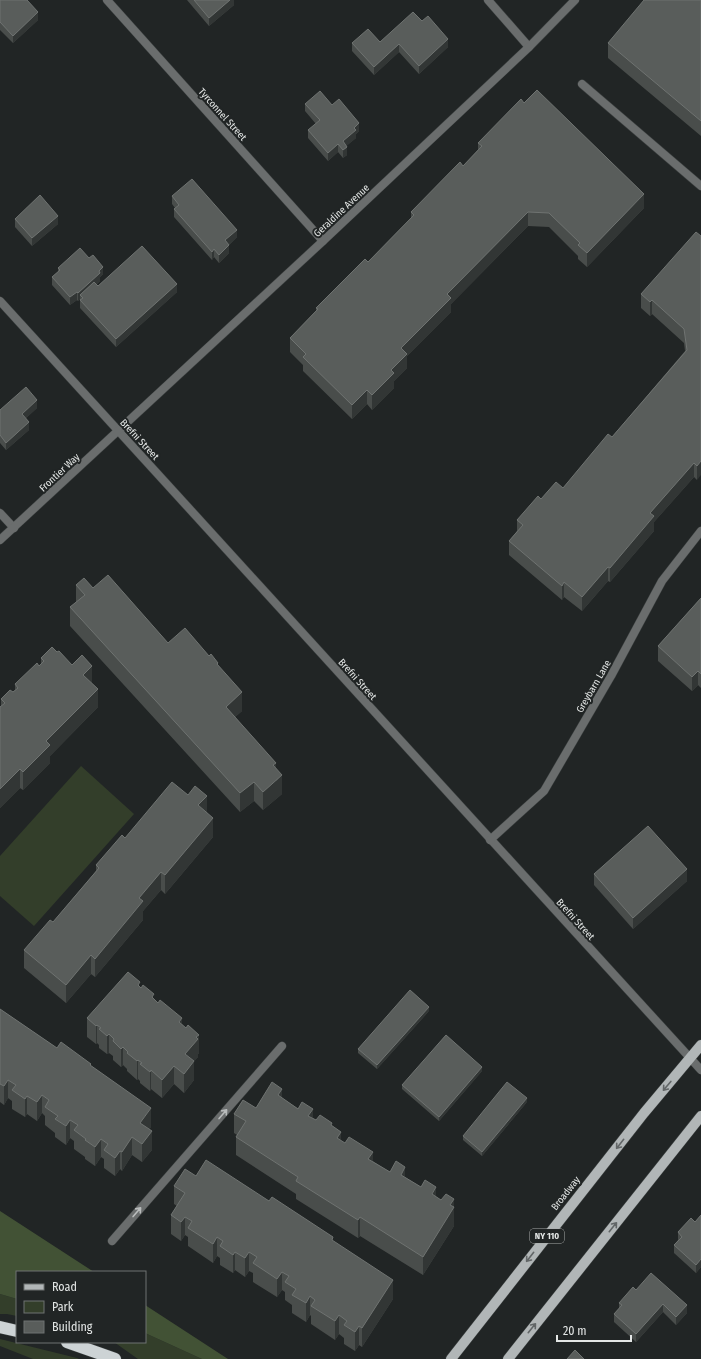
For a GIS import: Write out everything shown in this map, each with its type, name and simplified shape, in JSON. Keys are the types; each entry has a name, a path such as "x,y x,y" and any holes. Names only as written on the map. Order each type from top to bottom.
{"highway":[{"path":"0,1327 16,1331"},
{"path":"70,1343 115,1359"}],"main road":[{"name":"Broadway","path":"452,1359 554,1227 701,1045"},
{"path":"508,1359 701,1116"}],"street":[{"name":"Tyrconnel Street","path":"107,0 323,241"},
{"path":"488,0 529,47"},
{"name":"Geraldine Avenue","path":"118,431 529,47 575,0"},
{"path":"582,84 701,186"},
{"name":"Brefni Street","path":"0,301 701,1070"},
{"name":"Frontier Way","path":"0,540 118,431"},
{"path":"0,513 14,528"},
{"name":"Greybarn Lane","path":"490,840 544,791 611,676 662,581 701,530"},
{"path":"112,1241 282,1046"}],"green space":[{"path":"81,766 134,814 34,926 0,896 0,856"},
{"path":"0,1211 92,1271 16,1271 16,1299 0,1294"},
{"path":"0,1294 16,1299 16,1316 0,1314"},
{"path":"146,1306 228,1359 202,1359 146,1333"},
{"path":"146,1333 202,1359 138,1359 115,1343 146,1343"},
{"path":"0,1339 79,1359 33,1359 0,1346"}],"building":[{"path":"0,0 27,0 38,12 13,36 0,22"},
{"path":"194,0 230,0 209,18"},
{"path":"644,0 701,0 701,121 608,43"},
{"path":"413,12 422,21 428,16 448,39 419,66 399,44 374,67 352,43 368,29 380,42"},
{"path":"537,90 644,194 587,253 578,245 580,243 549,213 528,212 447,294 451,298 401,348 407,354 391,370 394,373 372,395 367,390 352,405 303,357 306,354 290,338 318,309 316,308 365,259 368,262 414,215 411,212 460,162 463,166 482,146 478,143 521,99 524,103"},
{"path":"320,91 332,105 339,99 359,123 354,128 356,130 343,141 347,147 343,150 338,144 328,153 308,130 320,120 305,104"},
{"path":"192,179 237,230 225,240 229,245 219,255 214,249 212,252 174,209 179,205 172,196"},
{"path":"40,195 58,216 32,238 15,219"},
{"path":"696,232 701,236 701,461 697,466 694,463 650,513 654,516 610,568 608,567 582,597 564,582 562,586 509,541 523,525 517,520 538,496 541,499 556,482 563,488 608,434 612,437 687,350 684,329 652,300 650,302 641,294"},
{"path":"142,246 177,284 116,339 80,300 83,298 80,295 94,282 98,286"},
{"path":"80,248 89,258 93,255 103,267 99,271 100,273 78,293 77,292 70,297 52,277 60,270 58,268"},
{"path":"26,387 37,400 22,414 29,422 6,443 0,435 0,410"},
{"path":"108,575 168,643 185,628 209,656 211,654 218,663 217,664 242,692 226,707 276,763 273,765 282,775 263,792 254,782 240,793 70,607 85,595 76,585 84,578 93,588"},
{"path":"701,598 701,674 698,671 692,677 658,646"},
{"path":"52,647 57,652 59,651 72,665 82,655 92,666 83,675 98,689 46,741 50,745 23,772 20,769 0,789 0,707 5,703 1,699 10,690 13,692 18,688 15,684 37,663 39,666 44,661 41,658"},
{"path":"172,782 188,795 195,786 207,796 198,805 213,818 165,875 161,872 139,898 143,901 95,959 91,955 66,985 24,950 50,920 53,922 99,868 96,865 122,835 125,838"},
{"path":"648,826 687,869 633,918 594,874"},
{"path":"128,972 140,982 138,985 141,988 143,985 154,994 152,997 158,1003 160,1000 182,1018 179,1022 186,1028 188,1025 199,1035 196,1037 198,1039 185,1054 194,1061 184,1074 174,1066 162,1080 151,1070 150,1072 140,1064 142,1063 127,1053 128,1052 123,1047 121,1049 113,1041 114,1039 109,1034 107,1036 99,1029 101,1028 97,1025 96,1026 87,1018"},
{"path":"410,990 429,1007 377,1065 358,1049"},
{"path":"0,1009 57,1048 61,1042 91,1064 90,1065 151,1108 140,1123 152,1131 142,1144 132,1137 122,1152 120,1151 115,1158 104,1150 108,1144 101,1139 95,1147 74,1130 78,1125 70,1120 66,1126 55,1119 58,1116 45,1107 49,1100 42,1095 37,1102 27,1096 25,1099 12,1090 16,1085 8,1080 4,1086 0,1084"},
{"path":"446,1035 482,1067 439,1117 402,1085"},
{"path":"272,1082 282,1089 278,1095 298,1109 302,1102 313,1109 308,1116 316,1120 320,1115 332,1123 331,1125 341,1132 337,1138 345,1143 349,1137 373,1152 368,1159 390,1172 396,1161 405,1167 401,1175 421,1187 425,1180 436,1187 432,1194 441,1200 446,1194 454,1199 450,1205 454,1207 423,1257 360,1217 358,1220 296,1181 298,1177 236,1137 246,1121 234,1114 243,1100 256,1108"},
{"path":"507,1082 527,1098 482,1152 463,1136"},
{"path":"206,1160 269,1201 272,1197 333,1237 332,1240 393,1280 362,1328 359,1326 355,1332 344,1325 347,1321 339,1315 335,1321 311,1306 315,1300 310,1296 306,1303 292,1295 296,1289 285,1282 289,1276 282,1272 277,1279 253,1263 257,1257 249,1252 245,1258 235,1252 233,1255 220,1246 223,1241 217,1237 213,1244 188,1228 192,1221 185,1217 181,1222 171,1215 185,1193 174,1186 185,1169 196,1176"},
{"path":"701,1215 701,1259 696,1265 674,1245 682,1237 678,1232 691,1218 695,1222"},
{"path":"651,1273 687,1305 676,1317 663,1304 636,1334 614,1314 622,1305 619,1303 633,1287 636,1290"},
{"path":"575,1350 584,1359 567,1359"}]}
